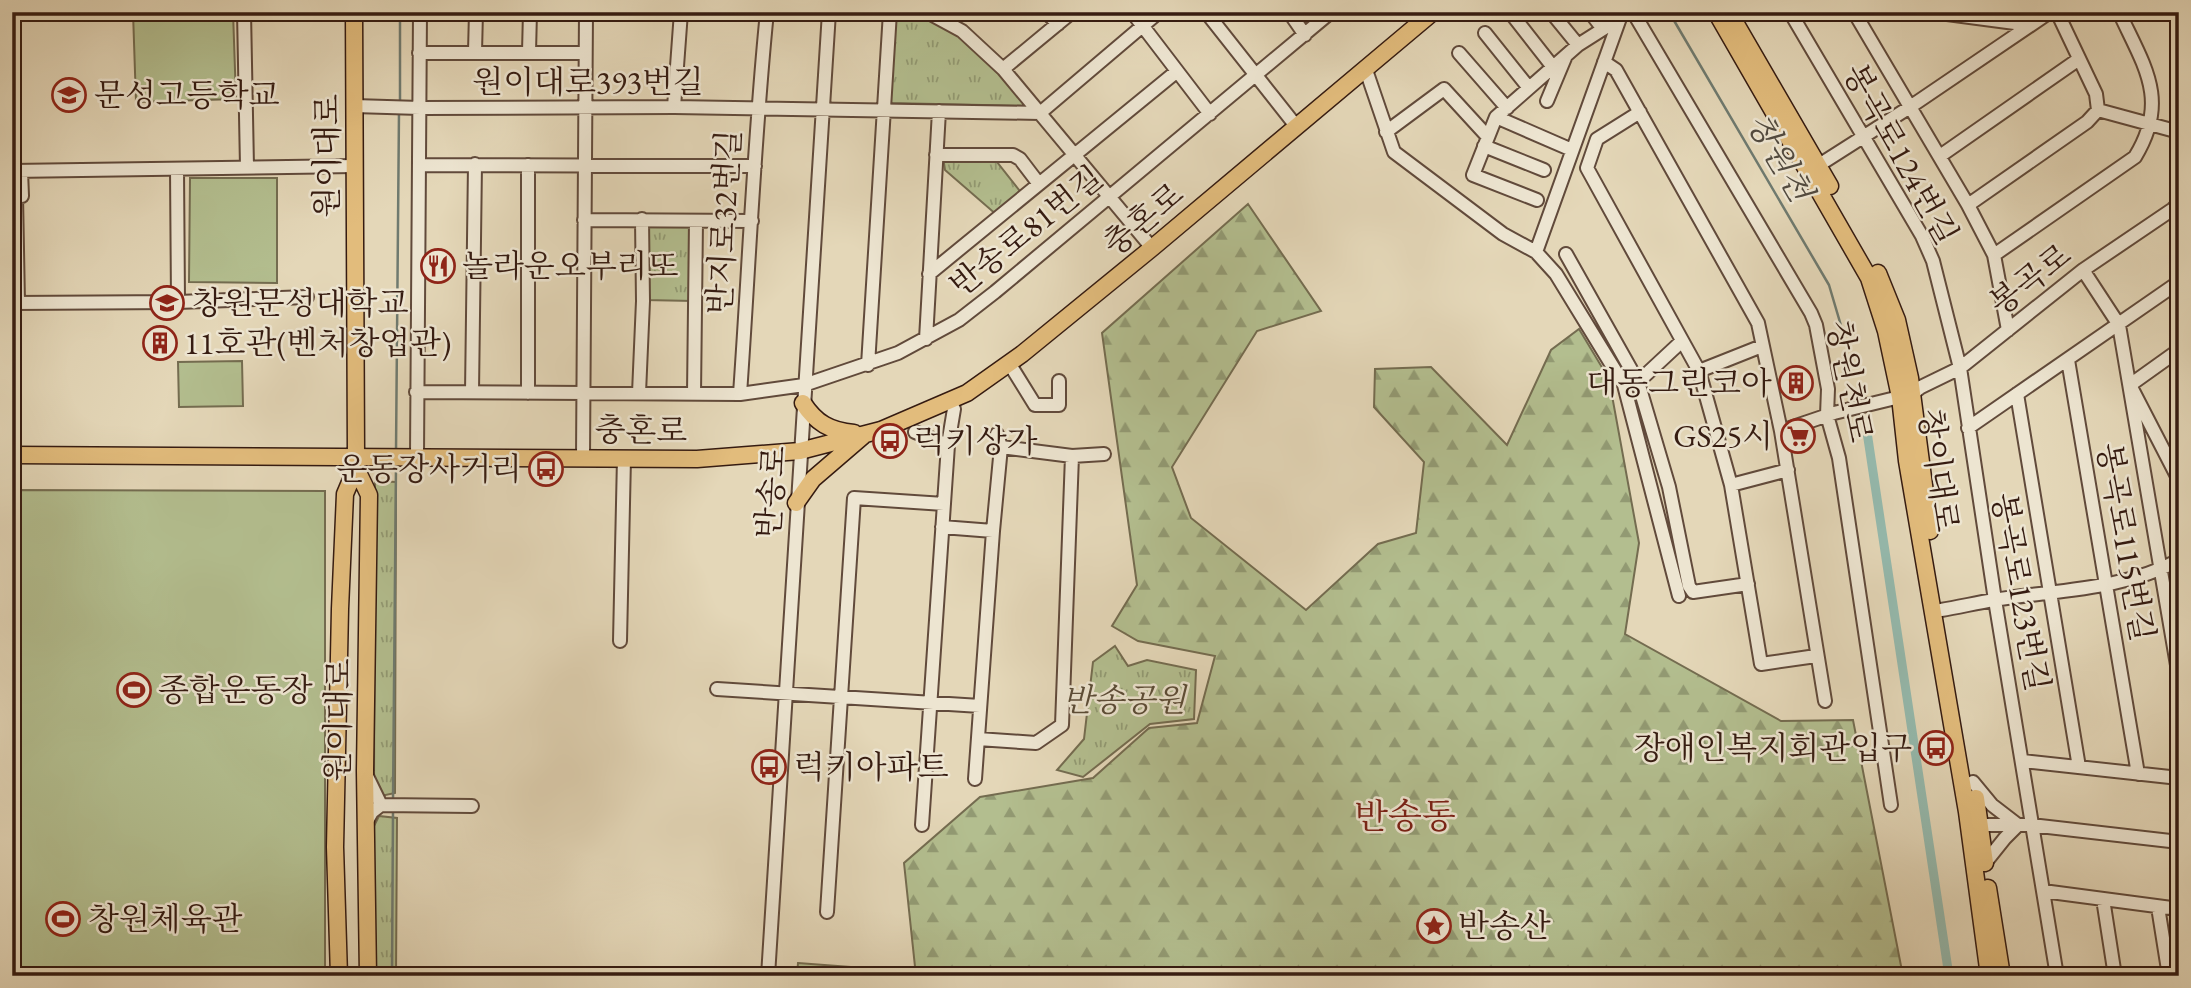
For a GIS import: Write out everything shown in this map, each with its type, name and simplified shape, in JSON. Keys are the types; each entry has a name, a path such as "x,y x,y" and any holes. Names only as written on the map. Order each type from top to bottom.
{"main road":[{"name":"원이대로","path":"339,976 335,847 340,609 345,494 356,462 354,12"},
{"name":"충혼로","path":"356,462 414,456 697,459 800,451 881,430 967,393 1009,363 1152,248 1433,12"},
{"name":"창이대로","path":"1716,12 1870,278 1906,395 1908,461 1975,825 1985,863 2002,976"},
{"name":"창이대로","path":"1729,12 1819,165 1879,276 1897,320 1906,395 1941,610 1973,782 1989,976"},
{"name":"충혼로","path":"803,403 816,420 833,430 867,433"},
{"name":"충혼로","path":"796,503 813,479 867,433"},
{"path":"12,455 356,462"},
{"name":"원이대로","path":"356,462 369,495 365,771 368,976"}],"street":[{"path":"244,12 247,167"},
{"path":"414,456 420,12"},
{"path":"475,52 476,12"},
{"path":"530,12 530,52"},
{"path":"583,457 586,12"},
{"path":"674,107 681,12"},
{"name":"반지로32번길","path":"740,394 757,109 767,12"},
{"name":"반송로","path":"768,976 829,12"},
{"path":"868,365 890,12"},
{"path":"927,12 962,31 1003,69 1152,248"},
{"path":"1046,12 1058,24"},
{"path":"1003,69 1072,12"},
{"path":"1132,12 1210,114"},
{"path":"1040,113 1159,12"},
{"path":"1206,12 1296,126"},
{"path":"1289,12 1305,35"},
{"name":"반송로81번길","path":"416,392 740,394 804,385 868,365 926,339 959,320 1331,12"},
{"path":"1510,12 1553,67"},
{"path":"1551,12 1578,45"},
{"path":"1590,12 1603,29"},
{"name":"창원천로","path":"1633,12 1816,325 1839,457 1891,805"},
{"name":"봉곡로124번길","path":"1790,12 1928,248 1960,368"},
{"path":"1854,12 1940,156 1994,255 2008,330"},
{"path":"1932,12 2031,25"},
{"path":"1819,165 2050,12"},
{"path":"2057,12 2095,94 2098,110"},
{"path":"1994,255 2135,157 2151,126 2153,107 2149,80 2119,12"},
{"path":"1537,200 1473,175 1486,142 1502,112 1578,45 1620,16"},
{"path":"1536,252 1620,16"},
{"path":"1485,33 1529,88"},
{"path":"419,53 585,53"},
{"path":"1459,53 1502,112 1572,150"},
{"path":"1547,101 1567,55"},
{"path":"1940,156 2079,59"},
{"path":"1604,62 1616,69 1758,323 1788,470 1825,701"},
{"path":"1366,70 1394,152 1503,234 1536,252 1556,274 1624,385 1679,596"},
{"path":"929,274 1176,72"},
{"path":"1386,132 1444,89 1486,142 1545,170"},
{"name":"원이대로393번길","path":"354,106 585,109 674,107 1040,113"},
{"path":"2098,110 2179,132"},
{"path":"1968,205 2087,122 2098,110"},
{"path":"926,339 939,111"},
{"path":"1640,112 1597,139 1587,168 1699,372 1731,485 1761,664 1816,656"},
{"path":"936,155 1013,155 1020,159 1039,184"},
{"path":"472,392 475,164"},
{"path":"420,165 755,166"},
{"path":"527,165 528,393"},
{"path":"307,297 178,302 15,303 14,196 22,196 16,171 355,166"},
{"path":"177,169 178,302"},
{"name":"봉곡로","path":"1781,431 1831,414 1906,395 1960,368 2083,270 2179,203"},
{"path":"639,393 643,301 642,219"},
{"path":"584,220 752,221"},
{"path":"694,394 696,221"},
{"path":"1566,254 1638,382 1670,487 1689,586 1693,592 1748,584"},
{"path":"2083,270 2119,325 2160,571 2173,605 2179,677"},
{"path":"1968,428 2179,282"},
{"path":"1638,382 1682,341"},
{"path":"1699,372 1762,346"},
{"path":"2130,385 2179,350"},
{"name":"봉곡로115번길","path":"2068,359 2138,774"},
{"path":"1009,363 1035,404 1059,405 1059,381"},
{"name":"봉곡로123번길","path":"1960,368 1995,600 2023,761 2025,825 2043,891 2057,976"},
{"path":"2130,385 2179,480"},
{"path":"2017,394 2079,767"},
{"path":"922,825 948,445 954,409"},
{"path":"915,432 948,445"},
{"path":"975,779 999,441 1072,456 1104,454"},
{"path":"978,739 1035,743 1062,725 1072,456"},
{"path":"620,641 624,458"},
{"path":"1731,485 1788,470"},
{"path":"827,912 854,498 944,504"},
{"path":"942,527 993,531"},
{"path":"1941,610 2106,583 2160,571 2179,560"},
{"path":"717,689 980,706"},
{"path":"2023,761 2179,778"},
{"path":"365,771 381,805"},
{"path":"1973,782 1992,805 2025,825"},
{"path":"366,823 381,805 472,806"},
{"path":"1975,825 2025,825 2179,842"},
{"path":"1985,863 2005,838 2025,825"},
{"path":"2043,891 2179,908"},
{"path":"2103,899 2115,976"},
{"path":"2158,907 2169,976"}],"green space":[{"path":"133,12 233,12 236,99 136,102"},
{"path":"895,12 916,14 954,31 987,59 1029,106 889,103"},
{"path":"943,157 993,157 1023,195 998,216 945,170"},
{"path":"190,178 277,178 277,283 189,282"},
{"path":"1248,204 1321,311 1257,331 1172,467 1191,518 1306,610 1378,544 1416,533 1424,462 1374,407 1375,369 1431,367 1507,445 1551,350 1579,329 1609,379 1639,543 1625,634 1781,721 1853,720 1903,976 916,976 904,863 980,797 1093,778 1149,728 1197,723 1215,656 1138,641 1112,626 1137,585 1102,333"},
{"path":"644,223 693,223 693,301 645,300"},
{"path":"242,361 243,406 179,407 178,362"},
{"path":"375,481 396,482 395,793 381,796 374,789"},
{"path":"12,490 325,491 325,976 12,976"},
{"name":"반송공원","path":"1115,646 1128,666 1147,660 1196,670 1194,719 1150,724 1083,777 1057,770 1084,739 1093,662"},
{"path":"379,816 397,818 396,976 373,976 373,828"},
{"path":"798,963 863,968 862,976 797,976"}],"waterway":[{"path":"400,12 400,104"},
{"name":"창원천","path":"1669,12 1829,285 1842,329"},
{"path":"396,451 399,111"},
{"path":"1867,432 1949,976"},
{"path":"393,801 396,465"},
{"path":"392,976 393,811"}],"place":[{"name":"문성고등학교","path":"69,95"},
{"name":"놀라운오부리또","path":"438,266"},
{"name":"창원문성대학교","path":"167,303"},
{"name":"11호관(벤처창업관)","path":"160,343"},
{"name":"대동그린코아","path":"1796,383"},
{"name":"GS25시","path":"1798,436"},
{"name":"럭키상가","path":"890,441"},
{"name":"운동장사거리","path":"546,469"},
{"name":"종합운동장","path":"134,690"},
{"name":"장애인복지회관입구","path":"1936,748"},
{"name":"럭키아파트","path":"769,767"},
{"name":"창원체육관","path":"63,919"},
{"name":"반송산","path":"1434,926"}],"district":[{"name":"반송동","path":"1405,815"}]}
